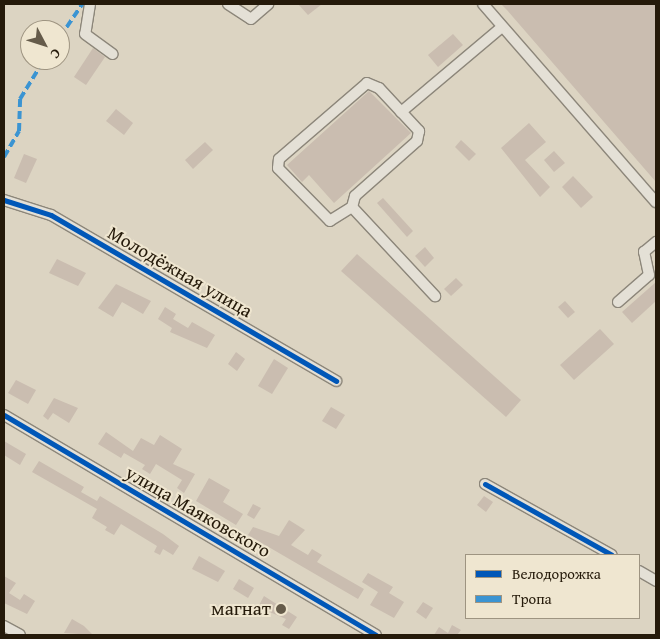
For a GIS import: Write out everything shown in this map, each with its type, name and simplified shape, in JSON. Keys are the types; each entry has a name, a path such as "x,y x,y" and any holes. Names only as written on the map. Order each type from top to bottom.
{"street":[{"path":"90,4 84,34 113,54"},
{"path":"228,4 251,19 268,4"},
{"path":"483,4 656,202"},
{"path":"401,112 502,28"},
{"path":"367,82 379,88 419,131 417,141 355,196 352,208 330,222 278,168 279,159 367,82"},
{"name":"Молодёжная улица","path":"4,200 52,214 336,381"},
{"path":"352,208 435,296"},
{"path":"618,302 649,275 644,252 656,242"},
{"name":"улица Маяковского","path":"4,415 376,635"},
{"path":"485,484 610,554"},
{"path":"640,572 656,581"},
{"path":"4,626 20,635"}],"building":[{"path":"298,4 322,4 308,15"},
{"path":"501,4 656,4 656,182 507,10"},
{"path":"453,34 463,45 438,67 428,55"},
{"path":"93,48 105,57 86,85 74,77"},
{"path":"369,91 411,133 334,203 309,175 302,182 287,165"},
{"path":"116,109 133,123 124,135 106,121"},
{"path":"529,123 546,142 525,160 550,187 540,197 501,148"},
{"path":"461,140 476,154 469,161 455,147"},
{"path":"205,142 213,150 193,169 185,160"},
{"path":"554,151 565,163 554,172 544,160"},
{"path":"24,154 37,159 26,183 14,178"},
{"path":"573,176 593,197 581,208 562,187"},
{"path":"383,198 413,231 407,237 377,203"},
{"path":"425,247 434,258 425,267 415,256"},
{"path":"357,254 521,400 506,417 341,271"},
{"path":"57,259 86,273 78,286 49,273"},
{"path":"456,278 463,285 451,296 444,289"},
{"path":"656,282 656,301 632,323 622,312"},
{"path":"116,284 151,301 143,314 122,302 113,317 98,308"},
{"path":"565,301 575,312 568,318 558,307"},
{"path":"165,307 176,314 173,319 188,328 192,322 215,335 207,348 170,332 172,328 158,319"},
{"path":"600,329 614,344 574,380 560,365"},
{"path":"236,352 245,359 237,371 228,364"},
{"path":"274,359 288,368 272,394 258,386"},
{"path":"16,380 36,390 28,404 8,393"},
{"path":"54,398 78,408 69,423 53,413 48,420 43,416"},
{"path":"331,407 345,415 336,429 322,421"},
{"path":"106,432 133,451 141,438 154,445 160,435 182,449 173,464 195,474 184,493 177,488 182,480 156,464 150,474 142,469 145,465 124,453 121,458 98,444"},
{"path":"4,441 26,454 20,465 4,455"},
{"path":"39,461 84,487 81,492 97,501 100,496 163,534 179,546 173,555 163,549 160,555 154,552 157,546 121,524 114,535 105,530 107,527 92,518 97,509 32,472"},
{"path":"209,478 230,490 223,502 243,514 236,525 196,501"},
{"path":"484,496 493,502 486,512 477,505"},
{"path":"253,504 261,508 254,519 247,515"},
{"path":"289,520 305,530 291,545 308,555 312,549 322,555 317,562 364,589 358,599 248,535 253,527 279,536"},
{"path":"199,556 225,571 218,582 192,569"},
{"path":"368,573 393,587 389,593 404,602 394,618 370,605 378,592 362,582"},
{"path":"4,576 16,583 9,593 20,600 24,594 35,601 27,614 4,603"},
{"path":"239,579 254,588 248,598 233,589"},
{"path":"264,596 297,617 289,629 282,625 286,619 258,607"},
{"path":"423,602 433,608 426,619 416,612"},
{"path":"72,619 84,626 93,635 64,633"},
{"path":"452,625 461,630 457,635 434,635 439,627 448,633"}],"marked path":[{"path":"70,22 82,4"},
{"path":"4,157 19,131 20,99 38,70"}],"cycle path":[{"path":"4,200 51,215 336,381"},
{"path":"4,415 376,635"},
{"path":"485,484 610,554"}],"place":[{"name":"магнат","path":"281,609"}]}
